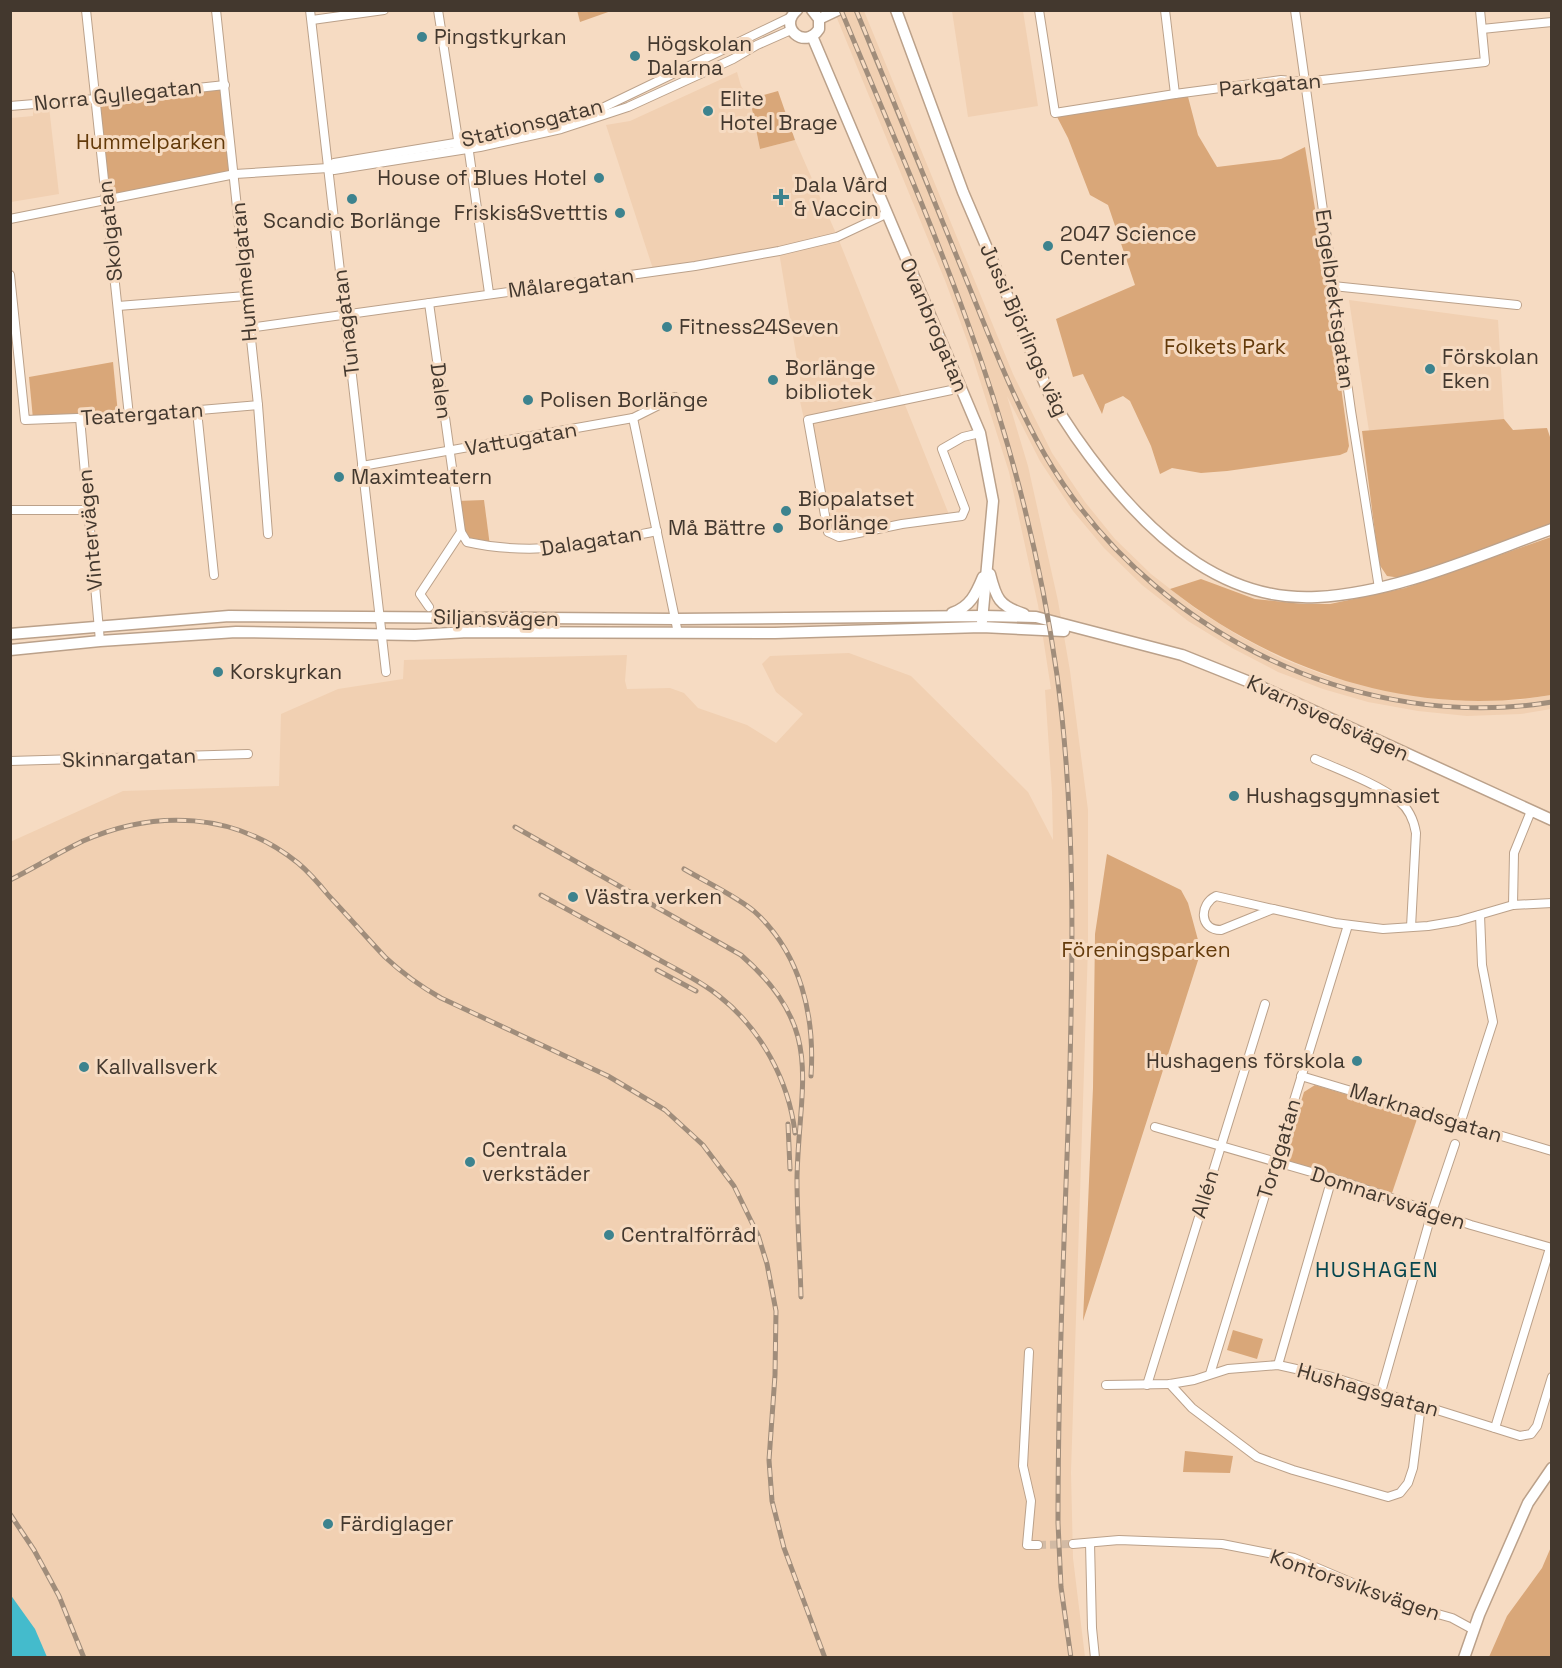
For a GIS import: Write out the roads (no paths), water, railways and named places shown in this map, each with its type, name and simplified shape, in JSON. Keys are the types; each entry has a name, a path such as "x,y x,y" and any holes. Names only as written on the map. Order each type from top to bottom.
{"street":[{"name":"Skolgatan","path":"86,10 129,416"},
{"name":"Hummelgatan","path":"216,10 258,405 268,534"},
{"path":"311,15 384,10"},
{"path":"438,10 489,293"},
{"path":"794,14 791,30 803,38 812,36 819,29 819,15 838,10"},
{"name":"Jussi Björlings väg","path":"896,10 963,192 1041,378 1065,424 1135,512 1180,553 1215,575 1242,586 1281,596 1315,597 1379,588 1551,529"},
{"name":"Parkgatan","path":"1039,10 1055,113 1281,80 1304,82 1485,62 1482,29"},
{"path":"1165,10 1175,94"},
{"name":"Engelbrektsgatan","path":"1295,10 1333,286 1379,588"},
{"path":"1480,10 1482,29 1551,22"},
{"name":"Stationsgatan","path":"463,145 562,121 600,109 794,14"},
{"name":"Tunagatan","path":"311,15 386,672"},
{"name":"Stationsgatan","path":"10,219 235,174 328,168 334,163 561,129 603,116 733,60 757,45 791,30"},
{"name":"Ovanbrogatan","path":"812,36 980,433 993,501 982,627"},
{"name":"Norra Gyllegatan","path":"10,106 225,85"},
{"name":"Målaregatan","path":"249,328 489,293 691,267 779,251 837,237 886,214"},
{"name":"Teatergatan","path":"10,275 25,420 129,416 258,405"},
{"path":"1333,286 1517,305"},
{"path":"118,306 246,296"},
{"name":"Dalen","path":"429,303 461,532"},
{"path":"961,388 808,420 828,532 839,537 902,524 962,516 965,509 942,449 963,437 980,433"},
{"name":"Vattugatan","path":"362,466 633,418 675,397"},
{"path":"197,411 214,575"},
{"name":"Vintervägen","path":"80,418 100,641"},
{"path":"633,418 678,633"},
{"path":"10,510 88,510"},
{"name":"Dalagatan","path":"461,532 467,542 496,548 530,550 575,547 657,531"},
{"path":"429,607 420,594 461,532"},
{"path":"943,616 960,610 975,596 988,564"},
{"path":"988,564 999,600 1013,610 1036,617"},
{"name":"Siljansvägen","path":"10,634 229,616 676,619 983,615"},
{"name":"Kvarnsvedsvägen","path":"983,615 1036,617 1171,652 1220,669 1551,820"},
{"name":"Siljansvägen","path":"10,650 100,641 236,632 775,633 982,627"},
{"name":"Kvarnsvedsvägen","path":"982,627 1051,629 1097,634"},
{"name":"Skinnargatan","path":"10,761 248,754"},
{"path":"1315,759 1401,801 1414,820 1416,833 1411,927"},
{"path":"1513,905 1514,853 1530,811"},
{"path":"1273,909 1221,930 1210,927 1204,918 1203,910 1210,898 1216,896 1348,925 1383,929 1458,921 1513,905 1551,903"},
{"path":"1460,1124 1493,1022 1482,965 1480,915"},
{"name":"Torggatan","path":"1210,1374 1348,925"},
{"name":"Allén","path":"1147,1385 1265,1004"},
{"name":"Marknadsgatan","path":"1301,1076 1551,1151"},
{"name":"Domnarvsvägen","path":"1155,1127 1332,1178 1432,1212 1551,1248"},
{"path":"1381,1392 1432,1212 1455,1144"},
{"path":"1278,1365 1332,1178"},
{"path":"1495,1428 1551,1248"},
{"path":"1029,1352 1023,1466 1031,1501 1027,1545 1038,1545"},
{"name":"Hushagsgatan","path":"1106,1385 1170,1384 1194,1380 1228,1369 1278,1365 1332,1377 1520,1436 1531,1434 1537,1426 1551,1377"},
{"path":"1170,1384 1192,1408 1257,1457 1293,1470 1388,1497 1400,1493 1408,1483 1413,1468 1421,1405"},
{"path":"1464,1658 1528,1503 1551,1468"},
{"name":"Kontorsviksvägen","path":"1073,1544 1119,1540 1222,1544 1294,1558 1402,1604 1452,1618 1474,1630"},
{"path":"1090,1543 1095,1658"}],"water":[{"path":"10,1594 35,1629 47,1657 11,1657"}],"tunnel":[{"path":"1038,1545 1073,1544"}],"railway":[{"path":"841,10 937,243 967,321 996,407 1032,540 1057,675 1067,782 1072,888 1070,1048 1058,1470 1061,1587 1071,1658"},
{"path":"856,10 989,336 1032,432 1068,491 1124,557 1155,586 1224,635 1262,656 1331,684 1393,699 1456,707 1488,708 1552,702"},
{"path":"10,880 83,841 138,824 166,820 194,821 221,825 248,834 274,846 298,863 385,957 419,984 441,998 608,1076 665,1110 703,1145 734,1186 758,1235 767,1264 776,1311 775,1375 769,1460 772,1501 784,1548 825,1658"},
{"path":"515,827 741,955 768,982 786,1007 797,1032 802,1057 803,1084 797,1178 801,1297"},
{"path":"684,869 748,906 771,929 784,947 802,987 807,1009 812,1053 811,1076"},
{"path":"541,895 692,978 734,1009 748,1024 770,1057 786,1094 795,1133"},
{"path":"657,970 696,991"},
{"path":"788,1124 790,1169"},
{"path":"10,1514 34,1550 59,1596 84,1658"}],"place":[{"name":"Pingstkyrkan","path":"422,37"},
{"name":"Högskolan Dalarna","path":"635,56"},
{"name":"Elite Hotel Brage","path":"708,111"},
{"name":"House of Blues Hotel","path":"599,178"},
{"name":"Dala Vård & Vaccin","path":"781,197"},
{"name":"Scandic Borlänge","path":"352,199"},
{"name":"Friskis&Svetttis","path":"620,213"},
{"name":"2047 Science Center","path":"1048,246"},
{"name":"Fitness24Seven","path":"667,327"},
{"name":"Förskolan Eken","path":"1430,369"},
{"name":"Borlänge bibliotek","path":"773,380"},
{"name":"Polisen Borlänge","path":"528,400"},
{"name":"Maximteatern","path":"339,477"},
{"name":"Biopalatset Borlänge","path":"786,511"},
{"name":"Må Bättre","path":"778,528"},
{"name":"Korskyrkan","path":"218,672"},
{"name":"Hushagsgymnasiet","path":"1234,796"},
{"name":"Västra verken","path":"573,897"},
{"name":"Hushagens förskola","path":"1357,1061"},
{"name":"Kallvallsverk","path":"84,1067"},
{"name":"Centrala verkstäder","path":"470,1162"},
{"name":"Centralförråd","path":"609,1235"},
{"name":"Färdiglager","path":"328,1524"}],"district":[{"name":"HUSHAGEN","path":"1377,1269"}],"park label":[{"name":"Hummelparken","path":"151,142"},
{"name":"Folkets Park","path":"1225,347"},
{"name":"Föreningsparken","path":"1146,950"}]}
